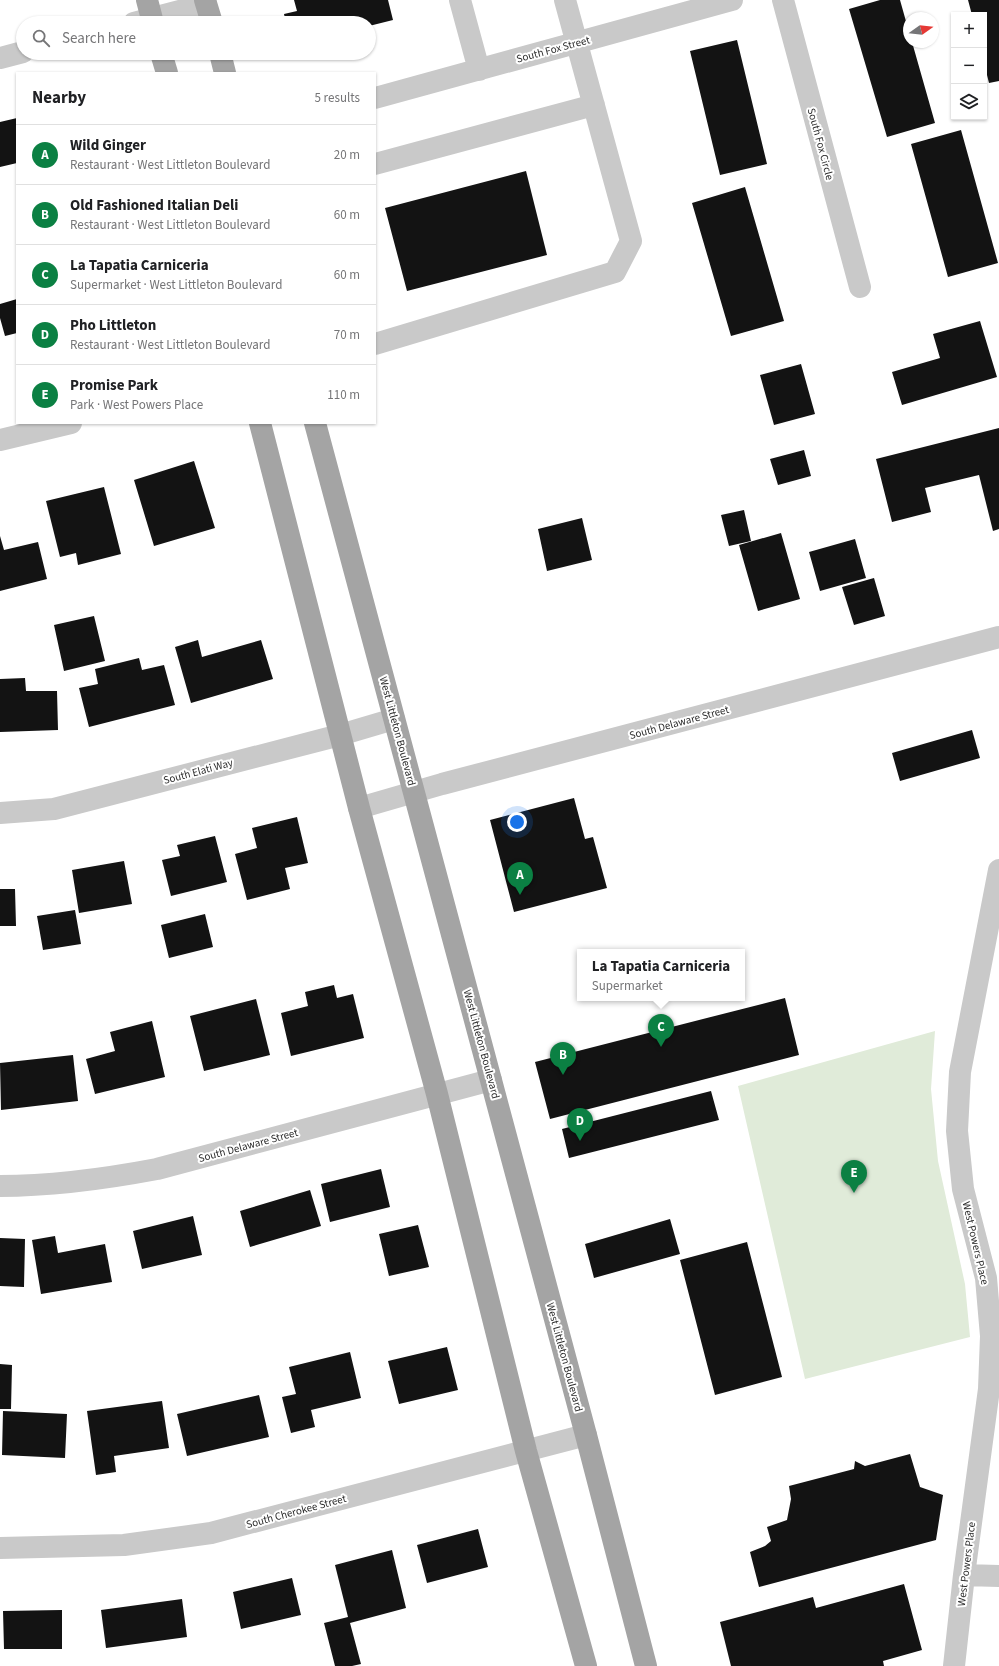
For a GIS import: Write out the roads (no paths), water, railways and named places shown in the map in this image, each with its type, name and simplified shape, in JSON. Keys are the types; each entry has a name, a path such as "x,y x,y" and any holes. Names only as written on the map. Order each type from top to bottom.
{"main road":[{"path":"163,60 166,72"},
{"path":"222,60 225,72"},
{"path":"260,424 359,808 437,1094 526,1451 586,1666"},
{"name":"West Littleton Boulevard","path":"315,424 586,1435 646,1666"}],"street":[{"path":"460,0 479,70"},
{"path":"377,337 615,272 631,242 565,0"},
{"name":"South Fox Street","path":"376,98 732,0"},
{"name":"South Fox Circle","path":"783,0 860,287"},
{"path":"147,16 208,9"},
{"path":"0,58 16,54"},
{"path":"376,164 594,105"},
{"path":"0,440 67,424"},
{"name":"South Delaware Street","path":"359,808 414,792 999,637"},
{"name":"South Elati Way","path":"0,813 54,809 394,719"},
{"name":"West Powers Place","path":"954,1666 964,1574 989,1389 991,1336 986,1278 963,1189 957,1130 960,1072 999,870"},
{"name":"South Delaware Street","path":"0,1186 35,1186 103,1179 157,1169 491,1080"},
{"name":"South Cherokee Street","path":"0,1548 124,1545 211,1533 586,1435"},
{"path":"964,1574 999,1576"}],"place":[{"name":"Wild Ginger","path":"520,895"},
{"name":"La Tapatia Carniceria","path":"661,1047"},
{"name":"Old Fashioned Italian Deli","path":"563,1075"},
{"name":"Pho Littleton","path":"580,1141"},
{"name":"Promise Park","path":"854,1193"}]}
